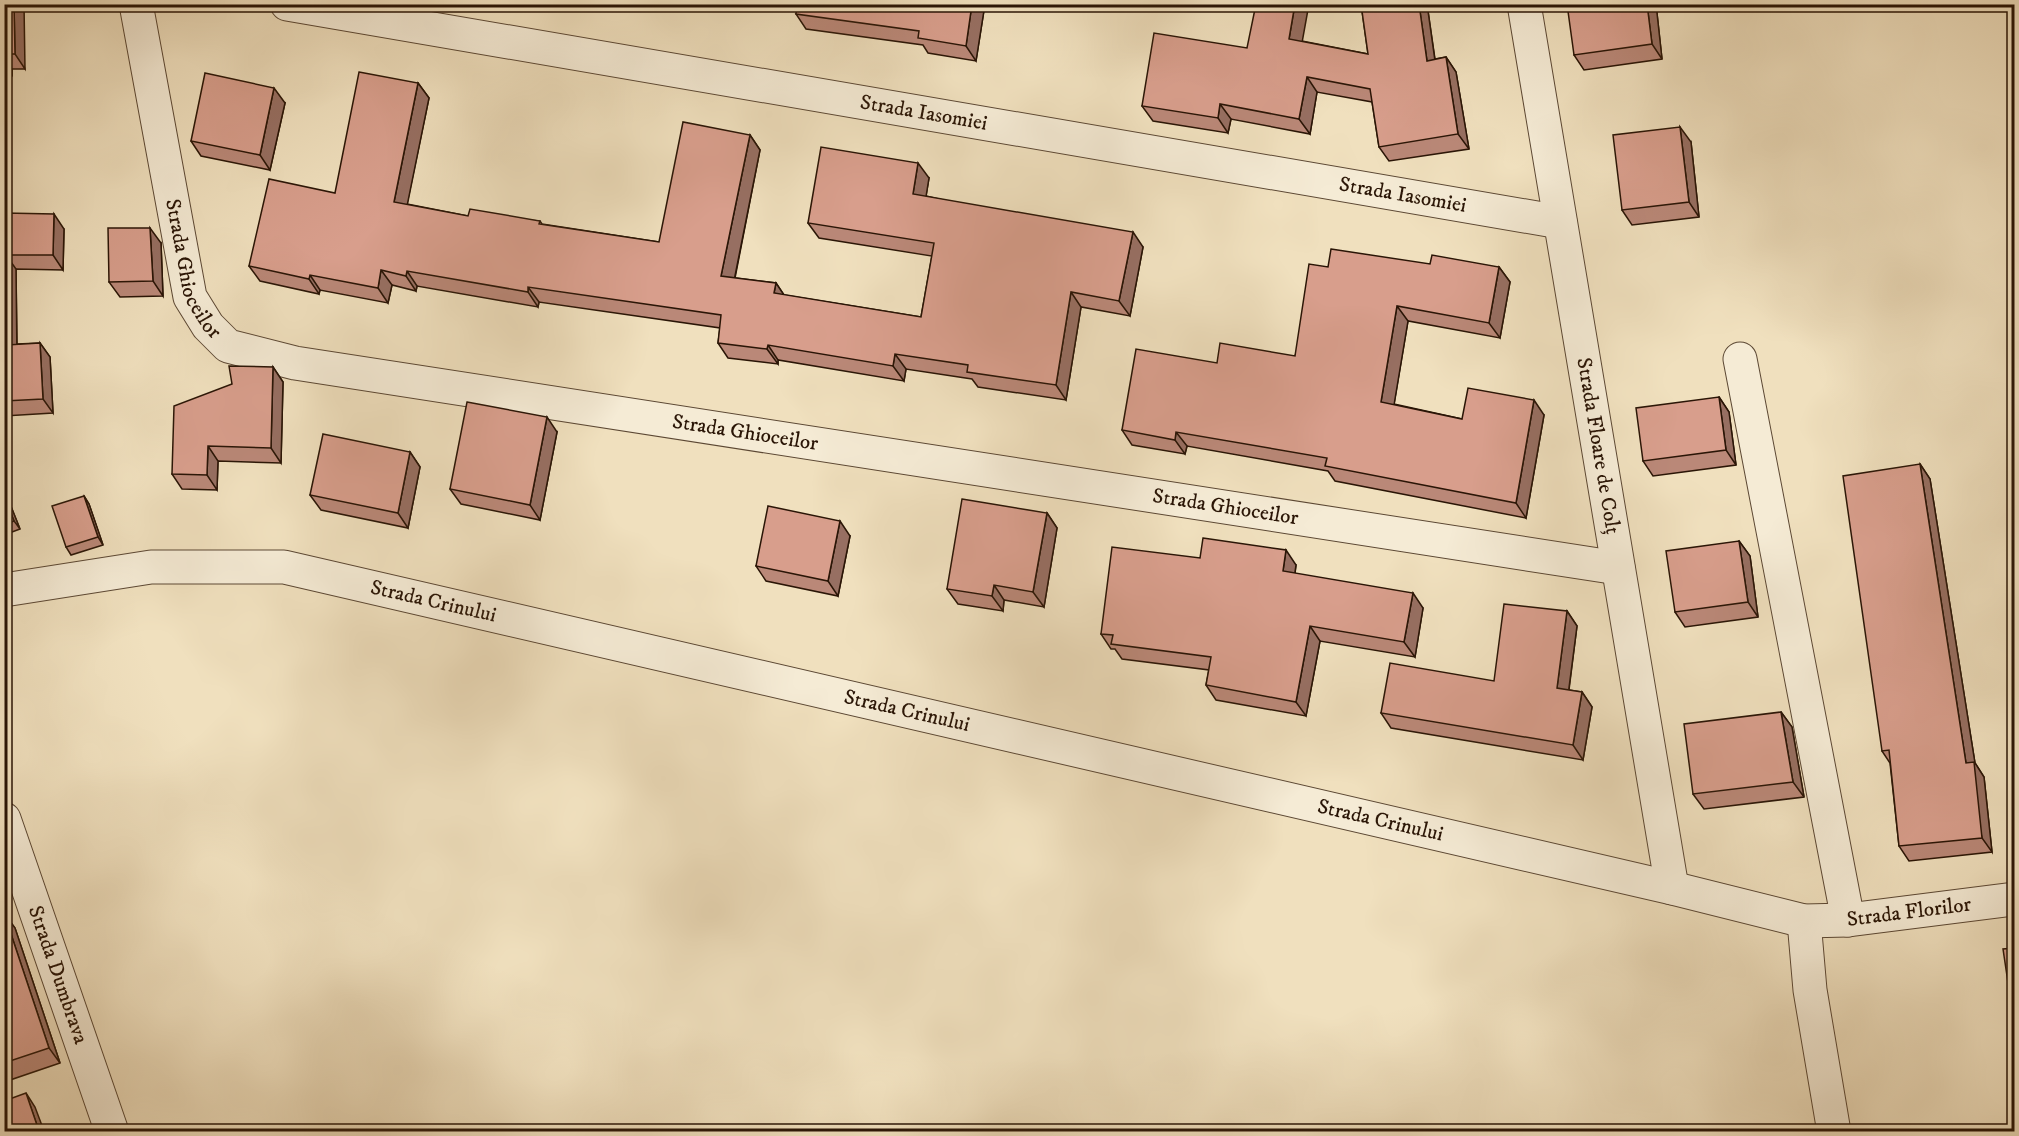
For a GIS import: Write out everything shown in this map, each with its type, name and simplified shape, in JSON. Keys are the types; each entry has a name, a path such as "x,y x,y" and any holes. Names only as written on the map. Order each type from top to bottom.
{"street":[{"name":"Strada Ghioceilor","path":"136,4 190,297 208,326 228,346 296,363 1618,568"},
{"name":"Strada Iasomiei","path":"287,4 1560,222"},
{"name":"Strada Floare de Colț","path":"1524,4 1672,888"},
{"path":"1740,359 1848,920"},
{"name":"Strada Crinului","path":"4,590 151,567 284,567 1672,888 1804,921"},
{"name":"Strada Dumbrava","path":"4,819 111,1131"},
{"name":"Strada Florilor","path":"1804,921 1848,920 2014,899"},
{"path":"1804,921 1810,990 1834,1131"}],"building":[{"path":"4,4 14,4 15,54 4,54"},
{"path":"797,4 972,4 966,46 918,38 919,31 796,14"},
{"path":"1256,4 1295,4 1289,39 1368,54 1361,4 1419,4 1427,61 1446,57 1458,134 1379,147 1370,89 1307,77 1299,119 1220,104 1218,118 1142,106 1154,33 1247,48"},
{"path":"1567,4 1647,4 1652,44 1574,55"},
{"path":"359,72 418,83 394,202 468,216 470,209 540,221 539,224 659,242 683,122 750,135 721,276 776,283 774,293 921,317 934,243 808,223 821,147 918,163 913,194 1133,232 1119,301 1071,292 1056,385 967,372 968,365 895,354 893,366 768,345 767,349 718,343 721,315 528,287 528,292 407,271 406,276 381,270 378,288 310,275 309,279 249,266 269,179 335,193"},
{"path":"205,73 274,88 260,155 191,141"},
{"path":"1680,127 1689,202 1622,210 1613,135"},
{"path":"4,213 54,214 53,255 6,255 7,345 40,343 43,399 4,401"},
{"path":"108,228 150,228 153,281 109,282"},
{"path":"1331,249 1430,264 1432,255 1499,267 1489,323 1397,306 1381,402 1462,419 1468,388 1534,400 1516,503 1325,466 1327,458 1176,432 1175,440 1122,430 1136,349 1217,363 1220,343 1295,356 1309,264 1328,267"},
{"path":"229,366 273,367 271,448 208,446 207,475 172,474 174,406 232,384"},
{"path":"1719,397 1726,450 1643,461 1636,408"},
{"path":"467,402 547,417 530,505 450,489"},
{"path":"323,434 410,452 398,513 310,495"},
{"path":"1920,464 1966,763 1974,762 1982,838 1899,846 1889,750 1882,751 1843,476"},
{"path":"4,496 14,521 4,525"},
{"path":"84,496 98,537 66,547 52,506"},
{"path":"962,499 1047,513 1033,592 994,585 992,596 947,589"},
{"path":"768,506 840,521 828,581 756,566"},
{"path":"1203,538 1286,550 1283,571 1413,593 1404,642 1310,626 1296,702 1206,685 1211,657 1111,644 1113,635 1101,634 1112,547 1200,558"},
{"path":"1739,541 1748,602 1675,612 1666,551"},
{"path":"1504,604 1567,611 1557,688 1582,692 1573,745 1381,713 1390,663 1494,681"},
{"path":"1781,712 1793,782 1693,794 1684,724"},
{"path":"4,913 49,1048 4,1063"},
{"path":"2014,948 2014,1023 2003,949"},
{"path":"26,1093 39,1131 4,1131 4,1101"}]}
